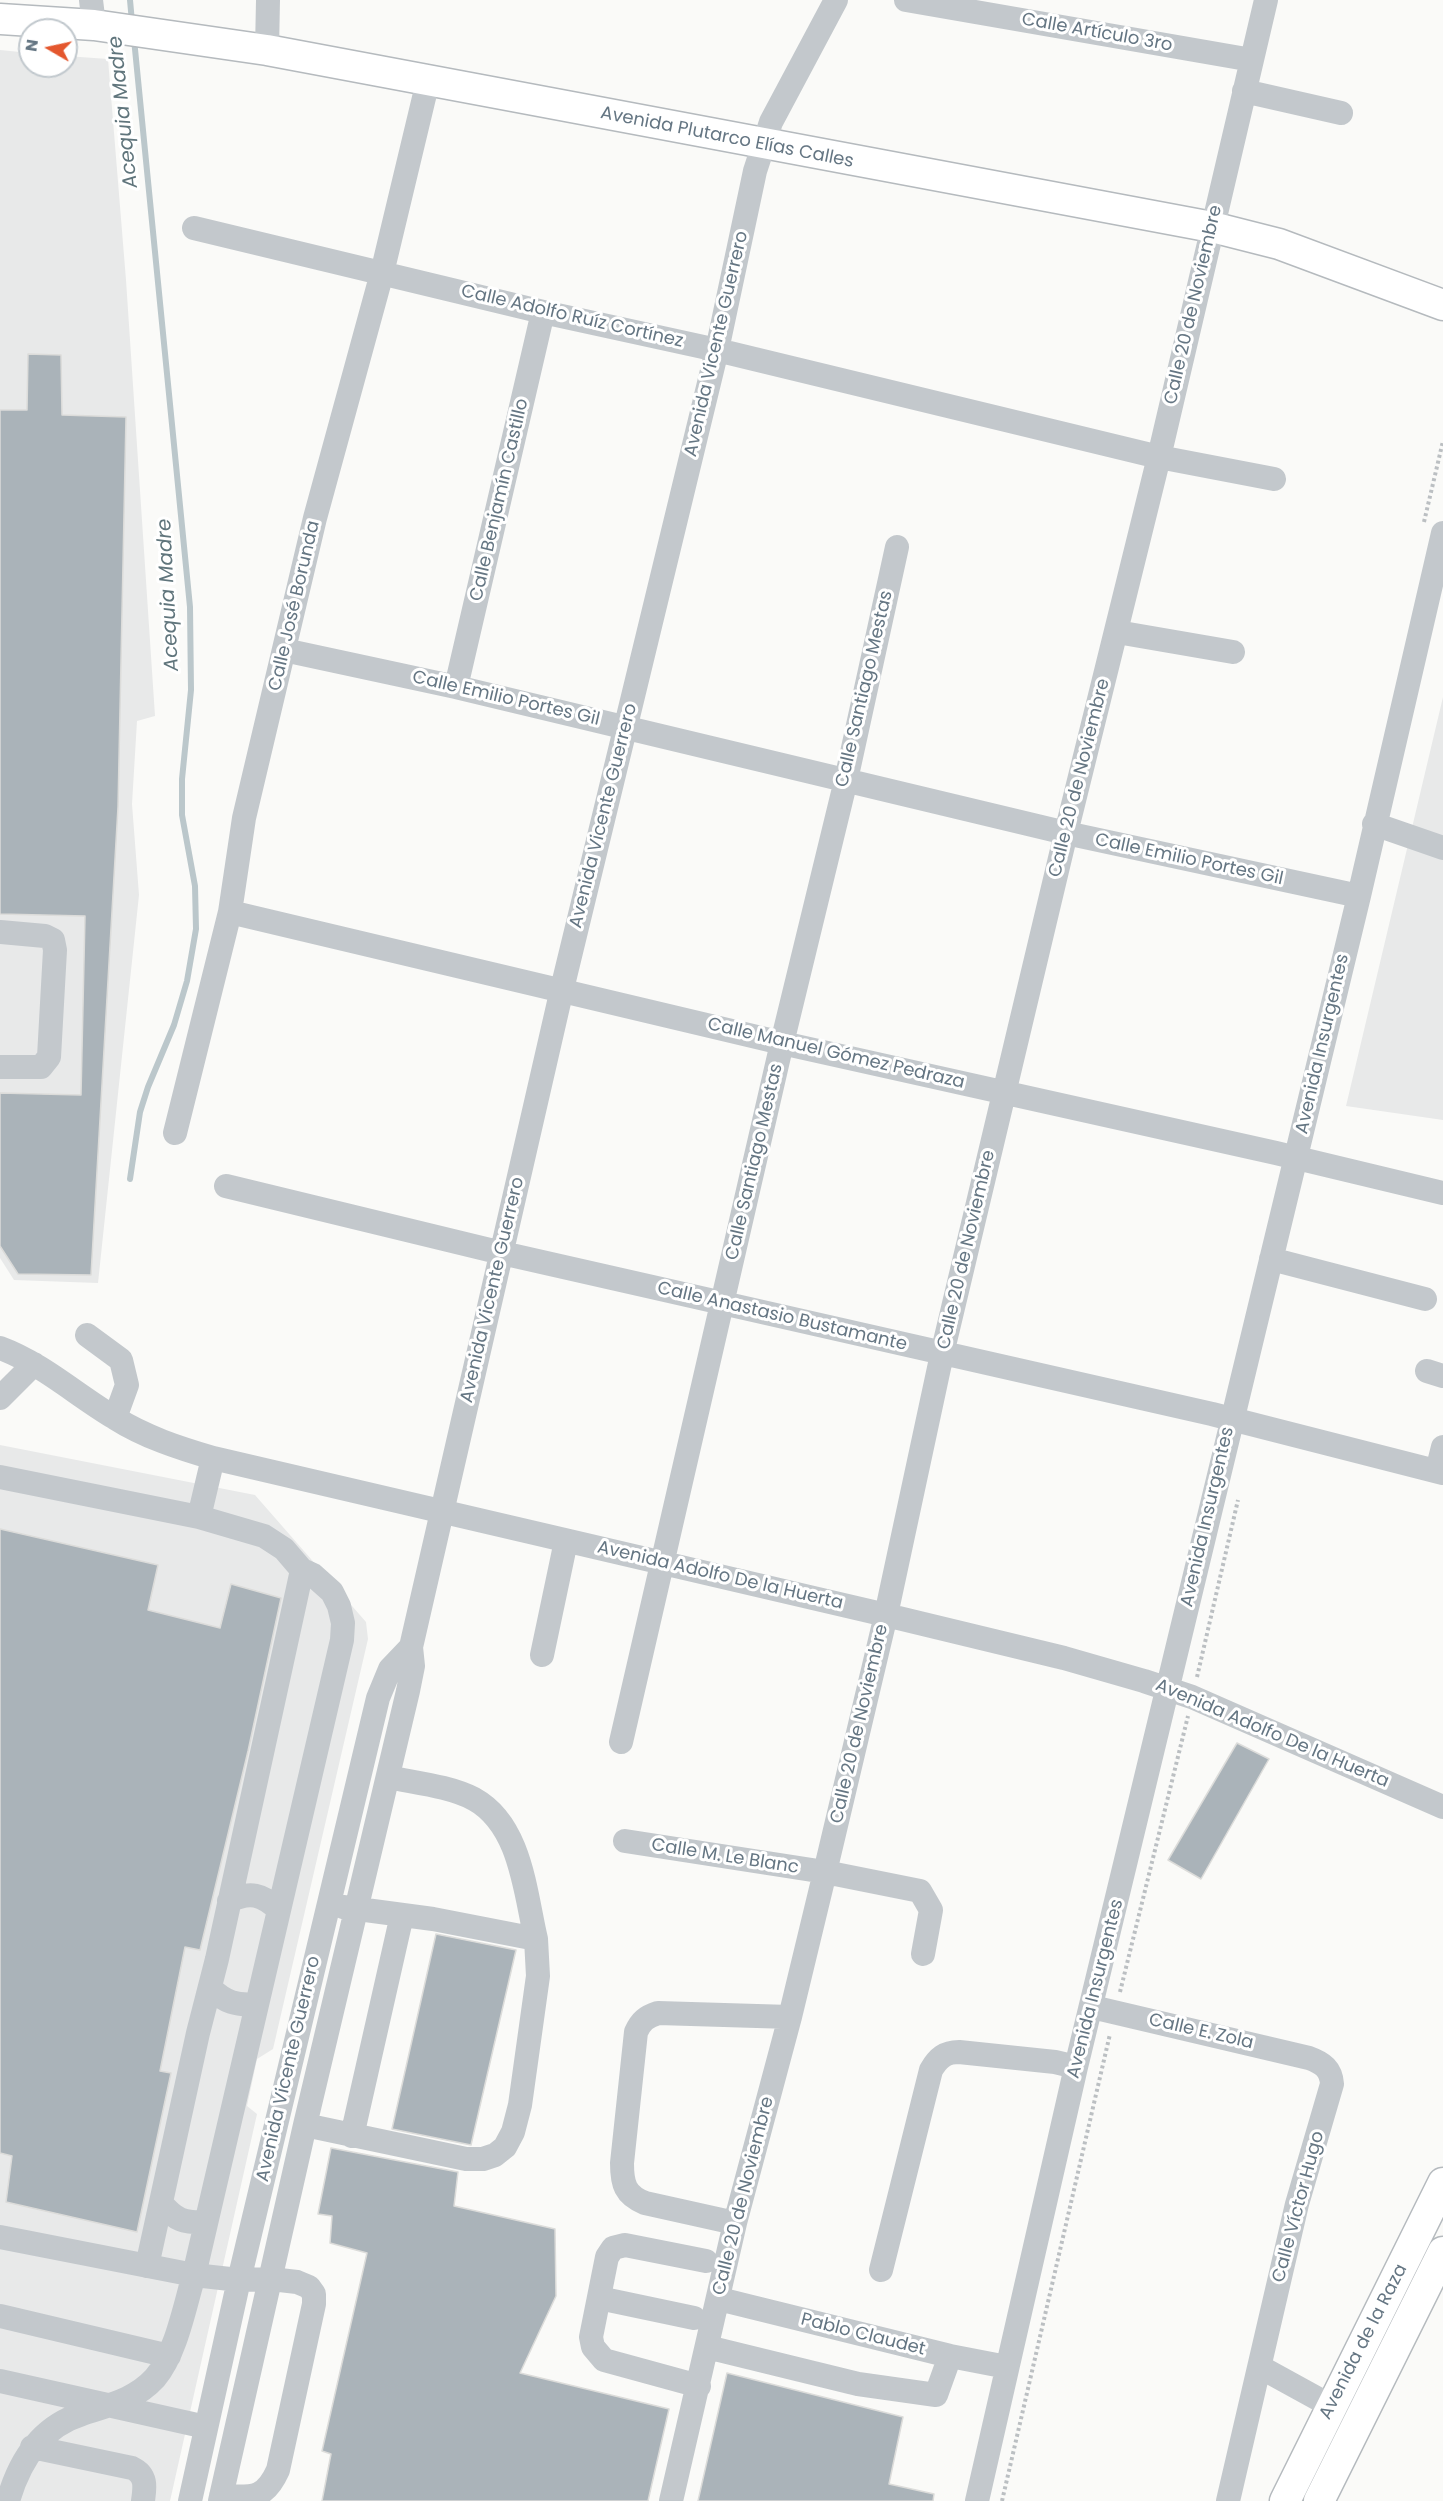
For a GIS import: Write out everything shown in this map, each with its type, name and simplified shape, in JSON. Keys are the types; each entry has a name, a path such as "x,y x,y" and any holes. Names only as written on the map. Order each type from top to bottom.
{"main road":[{"name":"Avenida Plutarco Elías Calles","path":"0,19 100,18 148,32 267,50 763,145 1212,227 1279,244 1443,305"},
{"name":"Avenida de la Raza","path":"1285,2501 1443,2183"},
{"name":"Avenida de la Raza","path":"1319,2501 1443,2252"}],"street":[{"path":"267,50 268,0"},
{"name":"Avenida Vicente Guerrero","path":"220,2498 305,2125 408,1692 413,1665 411,1647 562,989 717,350 763,145 782,102 836,0"},
{"name":"Calle Artículo 3ro","path":"906,0 1252,60"},
{"name":"Calle 20 de Noviembre","path":"671,2501 735,2223 790,2017 825,1872 886,1615 942,1354 1066,833 1159,457 1266,0"},
{"name":"Calle José Borunda","path":"175,1133 230,912 244,818 315,518 382,273 428,81"},
{"path":"1244,91 1341,113"},
{"name":"Calle Adolfo Ruíz Cortínez","path":"194,228 543,312 717,350 1159,457 1274,479"},
{"name":"Calle Benjamín Castillo","path":"456,687 543,312"},
{"name":"Avenida Insurgentes","path":"977,2501 1076,2067 1104,2009 1169,1688 1231,1419 1359,897 1374,824 1443,536"},
{"name":"Calle Santiago Mestas","path":"621,1742 782,1043 846,780 897,547"},
{"path":"1117,632 1233,652"},
{"name":"Calle Emilio Portes Gil","path":"284,650 627,727 1066,833 1359,897"},
{"path":"1374,824 1443,848"},
{"name":"Calle Manuel Gómez Pedraza","path":"230,912 782,1043 1443,1193"},
{"path":"0,932 45,936 52,940 55,950 49,1057 41,1067 0,1067"},
{"name":"Calle Anastasio Bustamante","path":"226,1186 502,1253 1231,1419 1440,1472"},
{"path":"1271,1259 1425,1299"},
{"path":"87,1335 122,1360 127,1384 115,1418"},
{"name":"Avenida Adolfo De la Huerta","path":"3,1354 34,1364 115,1418 166,1444 213,1458 1064,1658 1169,1688 1443,1807"},
{"path":"0,1398 34,1364"},
{"path":"1440,1472 1443,1447"},
{"path":"199,1517 213,1458"},
{"path":"0,1477 199,1517 264,1536 284,1549 302,1570 313,1575 332,1592 339,1606 342,1623 342,1640 194,2275 169,2356 156,2377 137,2394 109,2406 78,2415 32,2447 19,2467 8,2501"},
{"path":"542,1655 566,1541"},
{"path":"147,2266 302,1570"},
{"name":"Avenida Vicente Guerrero","path":"190,2501 239,2280 378,1698 390,1669 411,1647"},
{"path":"305,2125 466,2159 483,2159 495,2155 505,2147 513,2132 520,2105 538,1976 536,1939 520,1869 506,1831 493,1813 474,1799 450,1790 388,1777"},
{"name":"Calle M. Le Blanc","path":"625,1841 825,1872 920,1891 931,1910 923,1954"},
{"path":"229,1901 245,1894 267,1899 279,1910"},
{"path":"329,1904 433,1919 536,1939"},
{"path":"352,2136 402,1915"},
{"path":"210,1988 224,2001 240,2005 257,2004"},
{"name":"Calle E. Zola","path":"1104,2009 1309,2058"},
{"path":"735,2223 645,2204 633,2198 626,2191 622,2180 622,2163 636,2032 641,2022 648,2016 658,2013 790,2017"},
{"path":"881,2270 928,2083 936,2062 950,2052 1026,2058 1076,2067"},
{"name":"Calle Víctor Hugo","path":"1228,2501 1297,2204 1332,2084 1331,2075 1326,2067 1309,2058"},
{"path":"161,2203 174,2218 189,2223 206,2223"},
{"path":"0,2237 194,2275 239,2280 271,2279 297,2282 309,2287 314,2294 314,2304 280,2459 271,2485 262,2494 251,2497 220,2498"},
{"path":"699,2386 604,2360 593,2347 591,2337 607,2258 613,2248 625,2245 706,2260"},
{"path":"599,2298 694,2318"},
{"name":"Pablo Claudet","path":"719,2300 951,2356 1007,2367"},
{"path":"0,2316 169,2356"},
{"path":"707,2347 858,2384 936,2395 951,2356"},
{"path":"1260,2367 1331,2406"},
{"path":"0,2381 206,2427"},
{"path":"32,2447 132,2468 139,2472 144,2480 142,2501"}],"path":[{"path":"1002,2501 1104,2009 1192,1698 1240,1493"}],"shaded area":[{"path":"0,50 18,52 18,78 78,78 78,57 108,59 126,280 155,716 137,721 132,804 139,895 98,1283 14,1280 0,1258"},
{"path":"1443,697 1443,1120 1346,1106"},
{"path":"0,1445 255,1495 366,1622 368,1639 273,2049 257,2059 247,2106 257,2114 170,2501 0,2501"}],"building":[{"path":"28,354 61,355 62,415 126,417 118,807 91,1275 18,1274 0,1246 0,1093 81,1095 85,916 0,914 0,410 27,410"},
{"path":"0,1529 158,1565 148,1610 220,1628 231,1584 281,1598 248,1751 200,1950 185,1947 160,2071 171,2073 137,2232 6,2202 12,2156 0,2153"},
{"path":"1237,1743 1269,1759 1201,1879 1168,1860"},
{"path":"436,1934 516,1950 471,2145 392,2129"},
{"path":"331,2148 458,2172 454,2206 555,2229 556,2296 520,2373 669,2409 648,2501 322,2501 331,2454 322,2451 367,2253 330,2243 332,2216 318,2214"},
{"path":"727,2373 903,2417 889,2484 934,2494 933,2501 698,2501"}],"waterway":[{"name":"Acequia Madre","path":"130,0 132,22"},
{"name":"Acequia Madre","path":"130,1179 140,1112 174,1025 187,981 196,929 195,886 182,815 182,779 191,690 190,607 134,39"}]}
